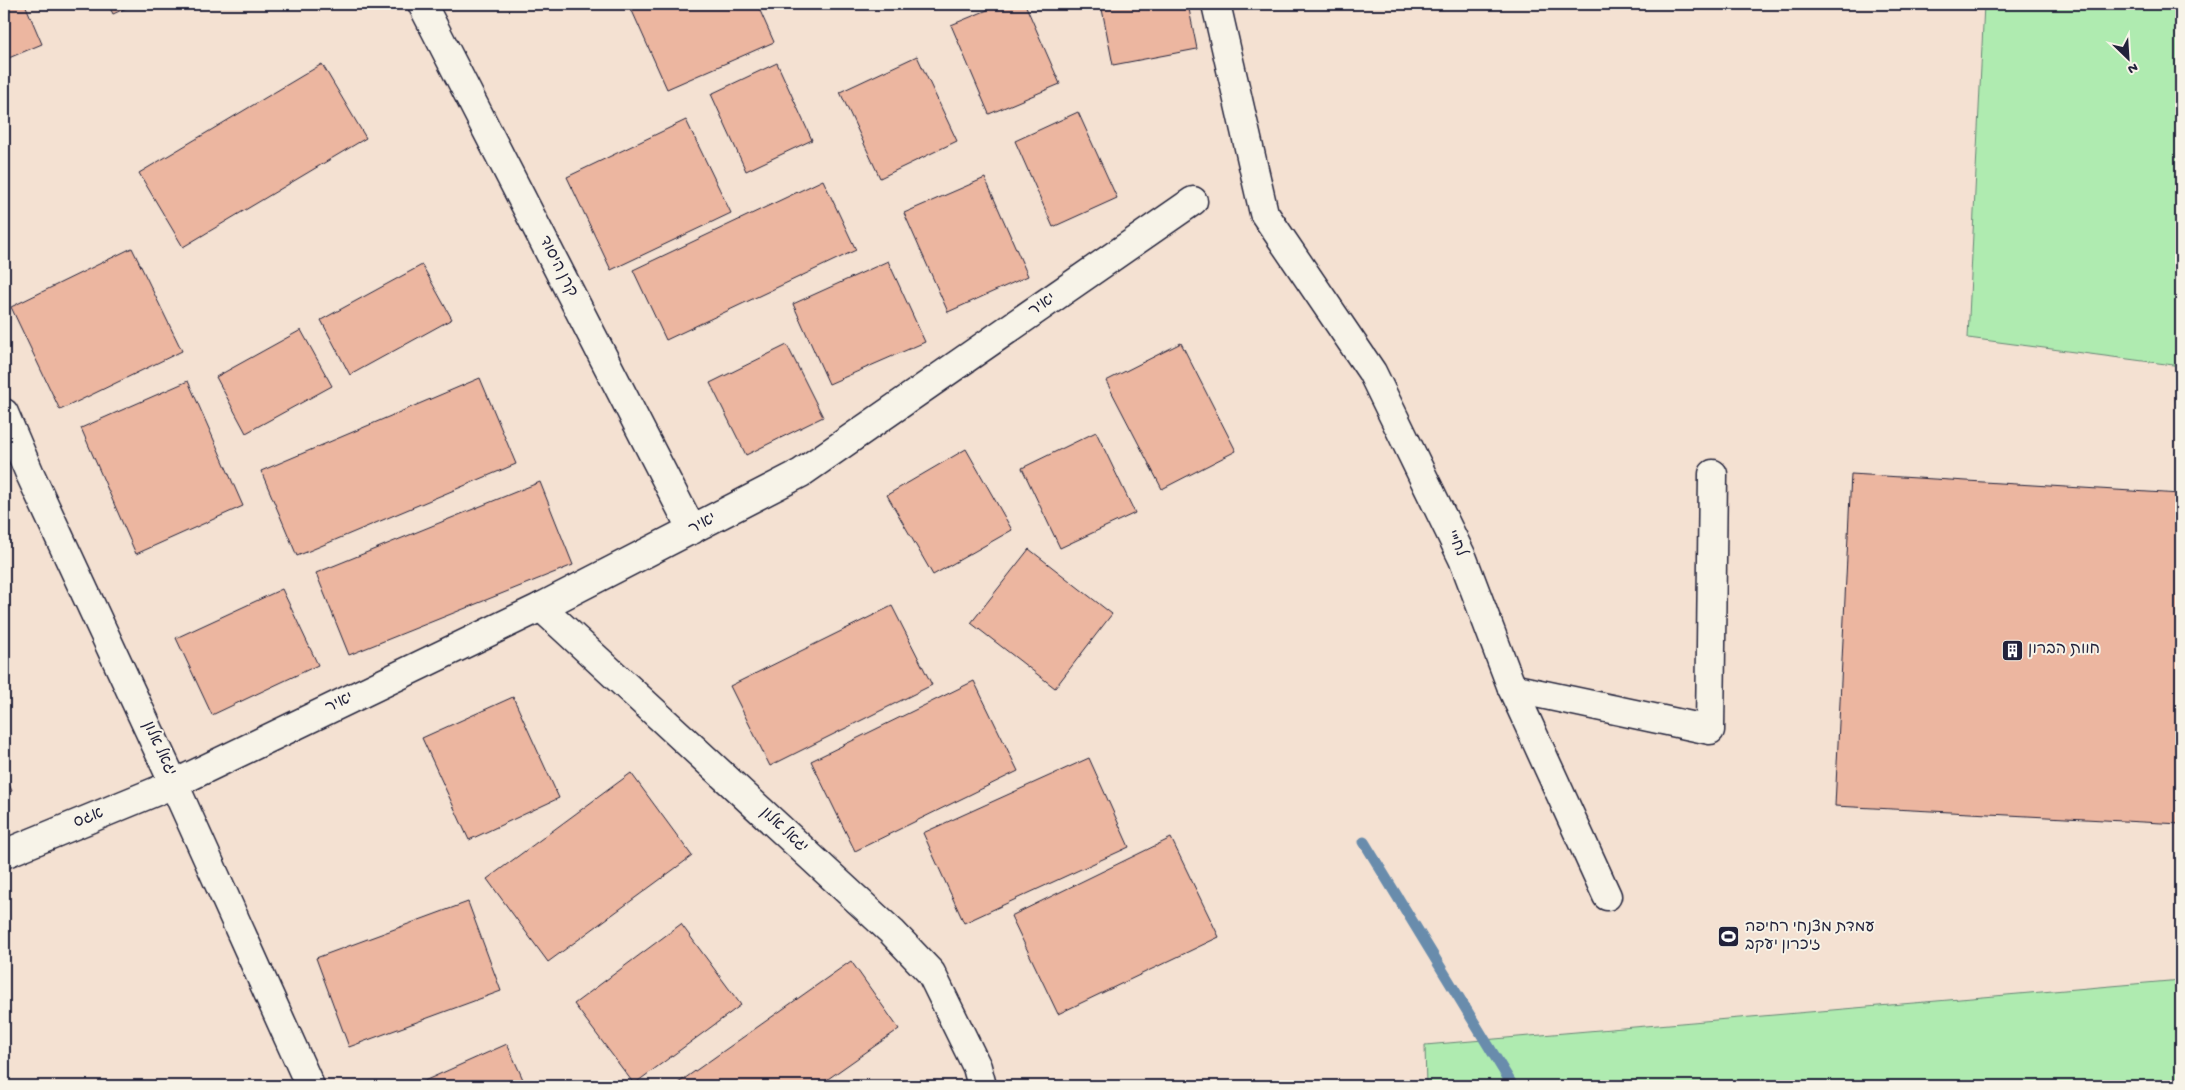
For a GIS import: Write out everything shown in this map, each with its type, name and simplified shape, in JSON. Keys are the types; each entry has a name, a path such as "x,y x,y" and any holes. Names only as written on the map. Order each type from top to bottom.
{"street":[{"name":"קרן היסוד","path":"422,4 692,530"},
{"name":"לח\"י","path":"1216,4 1264,213 1372,372 1462,559 1512,688 1607,896"},
{"name":"יאיר","path":"174,784 541,607 802,473 1193,200"},
{"name":"יגאל אלון","path":"4,413 30,474 174,784 310,1086"},
{"path":"1512,688 1710,730 1713,474"},
{"name":"יגאל אלון","path":"541,607 885,925 931,973 977,1066 982,1086"},
{"name":"אגס","path":"4,854 174,784"}],"green space":[{"path":"1984,4 2181,4 2181,366 1968,338"},
{"path":"2181,980 2181,1086 1426,1086 1425,1045"}],"building":[{"path":"4,4 25,4 42,44 4,60"},
{"path":"108,4 135,4 113,14"},
{"path":"629,4 757,4 774,42 667,89"},
{"path":"1002,4 1025,4 1060,84 989,114 951,25"},
{"path":"1101,4 1188,4 1197,49 1113,65"},
{"path":"917,56 957,141 880,178 840,92"},
{"path":"777,63 812,140 746,171 711,94"},
{"path":"322,64 366,138 183,247 139,173"},
{"path":"1078,112 1117,198 1053,227 1015,141"},
{"path":"686,120 731,213 611,270 567,177"},
{"path":"985,178 1028,276 948,312 904,213"},
{"path":"823,180 856,250 666,340 633,270"},
{"path":"132,248 182,351 60,410 11,307"},
{"path":"888,261 925,342 829,384 793,304"},
{"path":"422,265 452,319 350,375 321,320"},
{"path":"301,330 332,386 246,433 216,377"},
{"path":"1181,343 1236,451 1162,489 1106,381"},
{"path":"787,345 823,417 746,455 710,383"},
{"path":"480,378 516,464 297,556 261,471"},
{"path":"188,381 243,506 136,554 81,428"},
{"path":"1096,432 1135,513 1060,548 1022,468"},
{"path":"966,449 1012,530 933,575 887,495"},
{"name":"חוות הברון","path":"1851,474 2181,494 2181,824 1835,806"},
{"path":"540,482 573,565 349,655 316,573"},
{"path":"1029,549 1112,614 1055,688 971,623"},
{"path":"282,589 318,665 212,715 176,638"},
{"path":"892,606 932,685 770,766 730,686"},
{"path":"974,681 1018,771 855,851 811,761"},
{"path":"513,697 559,798 469,840 422,738"},
{"path":"1089,758 1129,847 964,923 923,833"},
{"path":"4,773 12,791 4,794"},
{"path":"631,773 692,856 548,962 487,879"},
{"path":"1171,838 1219,937 1058,1014 1011,916"},
{"path":"468,902 501,991 349,1047 316,958"},
{"path":"681,924 741,1005 634,1084 574,1004"},
{"path":"851,961 899,1029 818,1086 674,1086"},
{"path":"507,1044 526,1086 413,1086"}],"waterway":[{"path":"1364,842 1513,1086"}],"place":[{"name":"חוות הברון","path":"2012,650"},
{"name":"עמדת מצנחי רחיפה זיכרון יעקב","path":"1729,937"}]}
